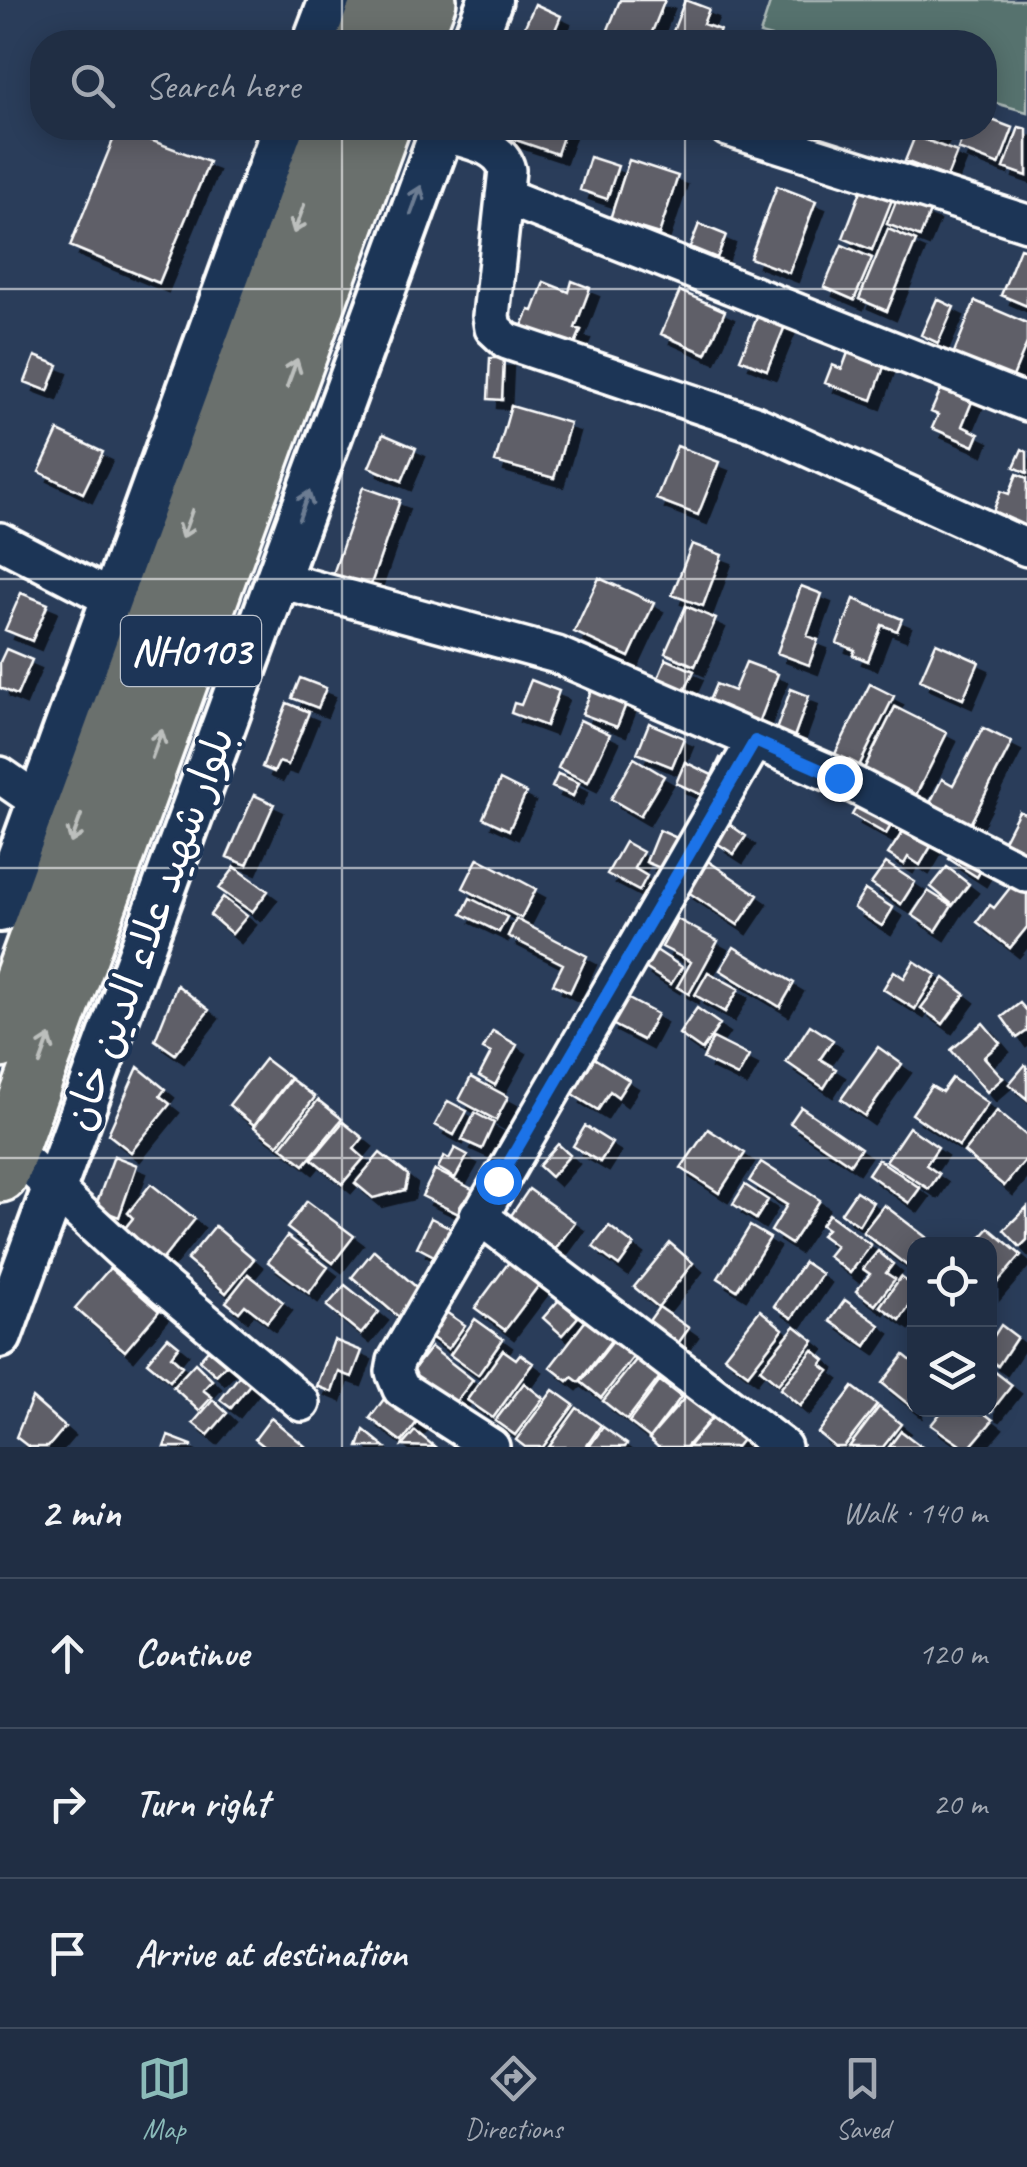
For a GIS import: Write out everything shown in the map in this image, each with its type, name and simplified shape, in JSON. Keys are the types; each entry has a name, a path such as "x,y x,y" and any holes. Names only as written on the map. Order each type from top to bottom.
{"highway":[{"name":"NH0103","path":"0,1040 329,140"},
{"name":"NH0103","path":"5,1161 378,140"}],"street":[{"path":"479,30 490,0"},
{"path":"352,30 386,19"},
{"path":"0,910 280,140"},
{"name":"بلوار شهید علاء الدین خان","path":"0,1336 438,140"},
{"path":"468,140 496,151 507,170 491,316 497,334 507,341 755,424 1027,548"},
{"path":"766,140 1027,223"},
{"path":"504,196 1027,403"},
{"path":"0,541 112,598"},
{"path":"277,579 557,654 839,778 1027,874"},
{"path":"491,1447 401,1389 394,1372 402,1348 755,741"},
{"path":"0,775 38,802"},
{"path":"5,1161 54,1188 123,1252 302,1403"},
{"path":"478,1215 783,1447"}],"green space":[{"path":"771,0 1027,0 1027,112 997,103 997,30 761,30"}],"building":[{"path":"620,0 665,0 653,30 608,30"},
{"path":"685,0 709,9 703,24 720,30 674,30"},
{"path":"535,4 561,16 555,30 523,30"},
{"path":"997,122 1013,128 999,165 958,149 961,140 997,140"},
{"path":"1019,127 1027,129 1027,176 1004,168"},
{"path":"113,140 150,140 209,162 159,283 70,246"},
{"path":"516,140 562,140 557,154"},
{"path":"913,140 926,140 957,152 947,177 905,161"},
{"path":"590,157 618,166 607,199 580,190"},
{"path":"629,160 678,176 659,234 610,219"},
{"path":"865,180 895,192 872,250 843,238"},
{"path":"777,186 816,201 789,273 750,258"},
{"path":"897,199 930,212 920,237 887,224"},
{"path":"699,224 726,235 717,258 690,247"},
{"path":"888,229 916,241 887,311 859,299"},
{"path":"842,245 872,258 854,300 824,287"},
{"path":"1020,248 1027,250 1027,306 1001,295"},
{"path":"572,281 590,288 575,328 581,330 574,346 522,326 529,310 533,311 544,282 569,292"},
{"path":"680,291 725,311 706,354 661,334"},
{"path":"937,299 954,307 938,343 921,335"},
{"path":"975,301 1027,323 1027,343 1012,379 953,355"},
{"path":"760,310 787,321 767,370 740,359"},
{"path":"849,350 885,364 872,400 825,383 832,365 842,369"},
{"path":"35,356 58,365 48,391 25,382"},
{"path":"490,358 504,358 502,400 488,399"},
{"path":"946,378 976,392 962,426 979,434 974,446 932,428 938,415 931,412"},
{"path":"511,406 570,423 554,478 495,462"},
{"path":"58,431 103,452 83,493 39,472"},
{"path":"383,434 416,448 402,481 369,467"},
{"path":"677,446 719,462 698,515 656,499"},
{"path":"1022,449 1027,452 1027,473 1014,467"},
{"path":"1017,474 1027,478 1026,528 992,514 1001,491 1009,494"},
{"path":"363,487 400,500 369,590 332,577"},
{"path":"692,544 722,555 703,606 672,595"},
{"path":"599,578 654,603 629,657 574,632"},
{"path":"801,586 822,594 807,636 818,640 809,665 777,653"},
{"path":"21,593 48,604 32,641 5,630"},
{"path":"854,599 902,619 897,631 882,625 868,661 837,643"},
{"path":"686,606 716,619 695,666 665,653"},
{"path":"936,643 979,662 963,699 920,680"},
{"path":"6,649 32,660 17,695 0,688 0,662"},
{"path":"666,659 694,671 685,690 658,678"},
{"path":"746,662 778,674 759,723 708,703 716,684 734,691"},
{"path":"300,678 326,688 318,708 292,698"},
{"path":"531,680 559,691 546,726 511,713 514,703 521,705"},
{"path":"870,684 894,696 854,776 830,764"},
{"path":"593,686 628,699 617,727 582,714"},
{"path":"791,689 809,696 794,737 776,730"},
{"path":"287,703 309,712 288,765 279,762 274,772 262,767"},
{"path":"895,707 947,733 914,799 862,773"},
{"path":"580,720 610,734 588,782 558,768"},
{"path":"649,723 684,738 672,767 637,753"},
{"path":"983,728 1012,742 969,826 929,805 942,779 953,785"},
{"path":"634,758 664,776 640,816 611,799"},
{"path":"720,758 733,764 715,801 676,783 685,762 712,775"},
{"path":"558,774 579,783 573,796 552,787"},
{"path":"500,780 526,793 509,830 483,818"},
{"path":"254,795 274,804 247,865 227,857"},
{"path":"862,797 896,817 886,834 852,815"},
{"path":"1019,811 1027,815 1027,864 999,850"},
{"path":"910,821 936,838 920,865 908,857 904,864 888,854"},
{"path":"729,824 746,836 734,854 717,843"},
{"path":"659,830 684,841 652,887 660,868 646,862"},
{"path":"625,842 643,852 634,868 647,876 639,891 607,874"},
{"path":"960,843 987,860 977,877 949,859"},
{"path":"478,858 536,889 521,918 463,888"},
{"path":"705,859 758,895 738,925 685,890"},
{"path":"886,863 915,882 901,904 871,884"},
{"path":"235,867 268,891 252,912 219,889"},
{"path":"947,867 969,884 953,905 931,887"},
{"path":"1017,879 1027,887 1027,927 1010,948 977,922"},
{"path":"865,890 893,908 882,926 854,908"},
{"path":"928,891 952,906 936,931 912,915"},
{"path":"223,897 247,916 232,934 210,915"},
{"path":"470,898 507,917 499,932 462,914"},
{"path":"516,919 587,956 570,992 553,984 563,964 508,936"},
{"path":"677,919 718,941 689,994 677,987 691,962 662,947"},
{"path":"734,947 794,983 780,1007 720,970"},
{"path":"653,948 682,967 671,984 642,966"},
{"path":"914,961 936,975 915,1009 883,989 894,971 904,978"},
{"path":"708,972 739,989 725,1012 695,995"},
{"path":"944,978 965,994 943,1024 921,1008"},
{"path":"177,985 209,1010 175,1054 155,1040"},
{"path":"621,995 657,1014 643,1040 608,1022"},
{"path":"1020,1003 1027,1011 1027,1031 1017,1038 1002,1017"},
{"path":"697,1008 720,1024 702,1050 679,1034"},
{"path":"983,1023 1000,1043 984,1057 1003,1078 987,1092 951,1050"},
{"path":"810,1025 833,1040 820,1059 836,1069 824,1088 786,1062"},
{"path":"493,1031 517,1045 495,1085 479,1076 491,1053 483,1049"},
{"path":"713,1038 749,1056 738,1076 703,1059"},
{"path":"878,1047 902,1064 865,1116 841,1099"},
{"path":"594,1058 629,1080 618,1097 610,1091 598,1110 572,1094"},
{"path":"265,1059 290,1078 254,1125 229,1105"},
{"path":"1027,1066 1027,1099 1009,1084"},
{"path":"138,1067 165,1089 160,1096 170,1104 131,1152 108,1134"},
{"path":"471,1077 508,1097 496,1120 459,1100"},
{"path":"952,1078 988,1103 959,1146 912,1114 931,1086 942,1092"},
{"path":"291,1079 315,1097 278,1145 254,1127"},
{"path":"318,1100 342,1119 304,1165 281,1147"},
{"path":"448,1101 467,1111 454,1135 435,1125"},
{"path":"801,1107 861,1148 850,1164 790,1123"},
{"path":"997,1111 1027,1136 1027,1158 1004,1186 964,1152"},
{"path":"475,1113 494,1123 482,1149 462,1140"},
{"path":"343,1122 363,1138 354,1149 364,1158 342,1184 312,1159"},
{"path":"585,1126 612,1143 600,1162 573,1146"},
{"path":"909,1127 938,1147 926,1165 939,1174 929,1189 886,1161"},
{"path":"708,1129 745,1153 719,1193 681,1168"},
{"path":"558,1144 570,1155 551,1177 539,1166"},
{"path":"455,1148 468,1155 455,1178 438,1168 444,1156 449,1159"},
{"path":"380,1153 408,1175 405,1190 373,1198 355,1183"},
{"path":"114,1156 137,1165 119,1217 95,1208"},
{"path":"878,1159 920,1188 909,1203 868,1174"},
{"path":"761,1162 820,1200 791,1244 771,1231 787,1205 749,1181"},
{"path":"435,1170 474,1190 461,1215 422,1196"},
{"path":"151,1184 195,1219 155,1269 117,1238 133,1218 128,1213"},
{"path":"745,1185 768,1200 756,1219 733,1204"},
{"path":"529,1189 575,1222 553,1252 508,1220"},
{"path":"856,1191 873,1202 859,1225 841,1213"},
{"path":"307,1201 354,1236 333,1263 287,1228"},
{"path":"884,1205 926,1237 907,1237 907,1266 863,1232"},
{"path":"1027,1207 1027,1240 1020,1247 1004,1230"},
{"path":"829,1214 871,1245 850,1273 828,1256 836,1246 821,1235 827,1229 821,1225"},
{"path":"431,1218 457,1231 442,1260 417,1247"},
{"path":"215,1226 254,1259 226,1293 187,1260"},
{"path":"609,1226 634,1245 619,1266 593,1247"},
{"path":"750,1226 770,1238 737,1290 718,1278"},
{"path":"989,1228 1021,1255 997,1283 997,1237 981,1237"},
{"path":"287,1236 328,1267 309,1293 268,1262"},
{"path":"670,1243 693,1263 658,1307 634,1287"},
{"path":"374,1250 423,1293 401,1319 352,1277"},
{"path":"878,1251 893,1264 886,1273 895,1279 875,1305 856,1291 870,1274 863,1269"},
{"path":"515,1254 545,1277 505,1330 475,1308"},
{"path":"804,1262 822,1274 792,1318 774,1306"},
{"path":"110,1268 159,1311 125,1351 75,1308"},
{"path":"248,1274 283,1302 267,1322 245,1305 239,1312 226,1302"},
{"path":"901,1277 907,1282 907,1310 900,1320 880,1306"},
{"path":"345,1285 379,1312 361,1334 327,1306"},
{"path":"559,1300 578,1317 562,1335 543,1318"},
{"path":"845,1300 880,1325 866,1346 830,1321"},
{"path":"437,1306 465,1325 448,1349 421,1330"},
{"path":"659,1307 689,1328 674,1349 644,1328"},
{"path":"594,1310 619,1330 579,1382 572,1377 568,1381 550,1367"},
{"path":"760,1310 783,1329 748,1374 724,1356"},
{"path":"475,1319 503,1339 478,1375 450,1355"},
{"path":"1001,1325 1017,1337 998,1366 997,1365 997,1331"},
{"path":"795,1326 814,1341 778,1384 760,1369"},
{"path":"618,1335 638,1351 601,1398 581,1382"},
{"path":"168,1337 179,1346 171,1356 182,1366 170,1381 147,1362"},
{"path":"334,1340 362,1351 352,1377 339,1372 332,1392 317,1386"},
{"path":"431,1347 473,1380 447,1413 405,1380"},
{"path":"208,1350 226,1365 216,1375 199,1360"},
{"path":"503,1350 516,1359 520,1354 533,1363 493,1418 467,1400"},
{"path":"813,1350 825,1360 821,1365 829,1371 800,1406 780,1389"},
{"path":"640,1355 663,1373 627,1420 603,1401"},
{"path":"904,1355 907,1357 907,1403 882,1383"},
{"path":"195,1363 212,1380 203,1390 212,1397 199,1411 173,1387"},
{"path":"244,1370 255,1378 231,1408 220,1400"},
{"path":"997,1373 1012,1385 997,1404"},
{"path":"660,1381 681,1397 650,1438 629,1422"},
{"path":"524,1383 543,1398 515,1435 495,1421"},
{"path":"853,1387 877,1405 844,1447 835,1447 818,1433"},
{"path":"553,1390 574,1405 543,1447 525,1447 516,1440"},
{"path":"689,1393 714,1415 686,1447 658,1447 649,1439"},
{"path":"32,1398 65,1427 48,1447 29,1447 16,1437"},
{"path":"384,1399 417,1422 402,1442 370,1418"},
{"path":"213,1400 227,1413 208,1435 193,1423"},
{"path":"879,1407 901,1424 883,1447 849,1447"},
{"path":"577,1408 601,1425 586,1447 549,1447"},
{"path":"718,1411 746,1435 736,1447 688,1447"},
{"path":"937,1417 993,1420 970,1447 963,1447 931,1425"},
{"path":"271,1418 305,1446 265,1447 255,1439"},
{"path":"603,1427 627,1444 625,1447 589,1447"},
{"path":"364,1430 385,1447 358,1447"},
{"path":"415,1431 435,1447 402,1446"},
{"path":"901,1431 922,1447 889,1447"},
{"path":"168,1436 192,1445 192,1447 164,1447"}],"route":[{"path":"498,1181 755,741 839,778"}]}
